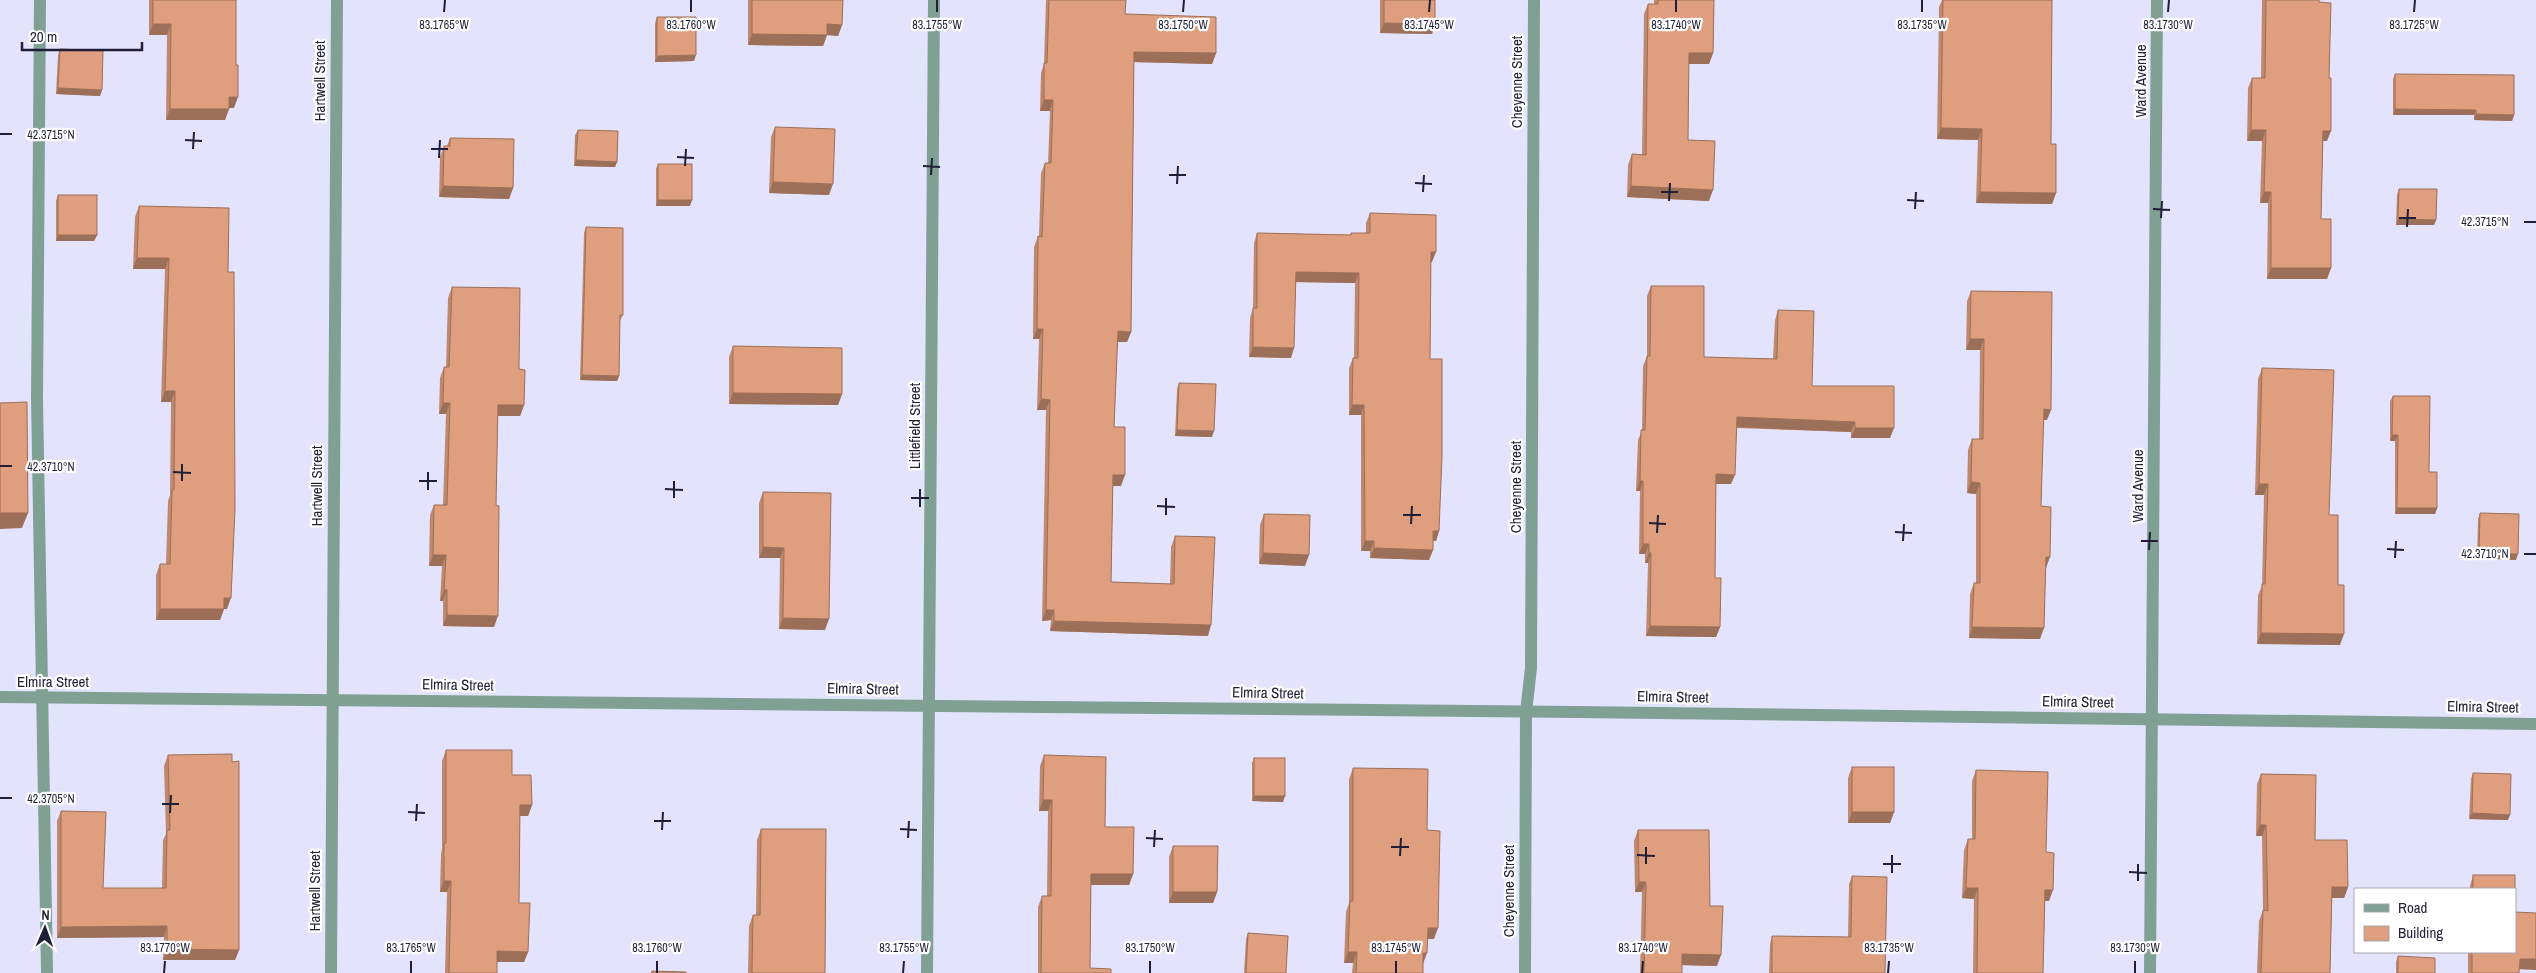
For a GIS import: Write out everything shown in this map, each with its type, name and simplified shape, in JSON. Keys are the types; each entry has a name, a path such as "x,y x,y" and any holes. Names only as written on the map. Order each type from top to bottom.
{"street":[{"path":"40,0 37,399 47,973"},
{"name":"Hartwell Street","path":"331,973 337,0"},
{"name":"Littlefield Street","path":"927,973 934,0"},
{"name":"Cheyenne Street","path":"1525,973 1526,712 1531,658 1534,0"},
{"name":"Ward Avenue","path":"2150,973 2157,0"},
{"name":"Elmira Street","path":"0,698 1526,712 2536,724"}],"building":[{"path":"153,0 236,0 238,97 229,97 229,109 170,109 171,24 153,24"},
{"path":"752,0 843,0 842,25 827,24 827,35 752,34"},
{"path":"1049,0 1126,0 1125,14 1216,17 1216,53 1134,52 1131,332 1118,331 1114,427 1125,427 1125,475 1113,475 1111,582 1174,584 1175,536 1215,537 1211,625 1054,621 1054,610 1046,610 1050,400 1041,399 1043,329 1037,329 1038,236 1042,237 1045,163 1051,163 1053,100 1044,100 1044,63 1047,63"},
{"path":"1384,0 1435,0 1435,24 1384,23"},
{"path":"1658,0 1714,0 1713,53 1689,53 1688,140 1715,141 1713,190 1631,186 1632,154 1646,155 1648,4 1658,4"},
{"path":"1943,0 2052,0 2051,144 2056,144 2056,193 1980,192 1982,129 1941,128"},
{"path":"2266,0 2319,0 2319,2 2331,3 2329,78 2331,78 2331,131 2323,131 2321,219 2331,219 2331,268 2271,268 2271,192 2264,192 2266,130 2251,130 2252,78 2265,78"},
{"path":"657,17 696,17 696,55 657,56"},
{"path":"60,49 103,51 102,90 58,88"},
{"path":"2395,74 2514,75 2514,115 2476,114 2476,110 2395,109"},
{"path":"775,127 835,129 833,184 773,182"},
{"path":"578,130 618,131 617,162 576,160"},
{"path":"450,138 514,139 513,188 443,186 444,146 450,146"},
{"path":"658,164 692,164 692,200 658,200"},
{"path":"2399,189 2437,189 2436,220 2398,219"},
{"path":"58,195 97,195 97,235 58,235"},
{"path":"139,206 229,208 228,272 234,272 235,509 231,598 224,598 224,609 160,609 160,564 170,564 172,490 174,490 175,391 165,391 169,258 137,258"},
{"path":"1370,213 1436,215 1436,252 1431,252 1430,359 1442,359 1442,456 1439,531 1433,531 1433,550 1374,548 1374,541 1365,541 1364,405 1352,405 1353,358 1358,358 1359,273 1296,272 1294,348 1253,347 1253,308 1257,308 1257,233 1351,235 1351,233 1370,233"},
{"path":"586,227 623,228 623,315 620,315 619,376 582,375"},
{"path":"1651,286 1704,286 1704,357 1777,359 1778,310 1814,311 1812,386 1894,386 1894,428 1855,428 1855,422 1737,417 1735,475 1716,474 1715,578 1721,578 1720,627 1650,626 1651,553 1649,553 1649,544 1643,544 1643,481 1640,481 1641,430 1645,430 1647,356 1650,356"},
{"path":"452,287 520,288 519,369 525,370 524,405 498,405 496,505 499,506 498,616 447,615 447,590 444,590 446,555 433,555 434,505 447,505 450,403 443,403 444,367 449,367"},
{"path":"1971,291 2052,292 2051,410 2044,409 2041,506 2051,507 2050,557 2046,557 2044,628 1972,627 1974,583 1980,583 1980,483 1971,482 1972,439 1983,439 1984,339 1970,339"},
{"path":"733,346 842,348 842,394 733,393"},
{"path":"2262,368 2334,370 2329,515 2338,515 2338,585 2344,585 2344,634 2261,633 2262,584 2265,584 2268,484 2259,484"},
{"path":"1179,383 1216,384 1214,431 1177,430"},
{"path":"2393,396 2430,396 2429,472 2437,472 2437,508 2397,508 2398,435 2392,435"},
{"path":"27,402 28,513 0,513 0,403"},
{"path":"763,492 831,493 829,619 783,618 784,548 763,547"},
{"path":"2480,513 2519,514 2518,554 2479,553"},
{"path":"1264,514 1310,515 1309,555 1263,553"},
{"path":"446,750 512,750 512,775 531,775 532,805 520,805 519,903 530,903 528,952 497,951 497,973 449,973 451,881 444,881"},
{"path":"232,754 232,762 239,761 239,950 167,949 167,926 61,927 61,811 106,812 103,888 166,888 167,830 170,830 168,755"},
{"path":"1044,755 1106,757 1105,827 1134,827 1133,874 1091,874 1090,968 1111,969 1111,973 1041,973 1042,896 1051,896 1052,800 1043,800"},
{"path":"1254,758 1285,758 1285,796 1254,796"},
{"path":"1852,767 1894,767 1894,812 1852,812"},
{"path":"1353,768 1428,769 1427,830 1440,831 1438,928 1428,928 1427,953 1423,953 1423,973 1356,973 1357,952 1348,952 1350,901 1353,901"},
{"path":"1976,770 2048,772 2046,852 2054,853 2053,890 2045,890 2043,973 1977,973 1978,888 1966,888 1968,839 1975,839"},
{"path":"2473,773 2511,774 2510,815 2472,813"},
{"path":"2261,774 2316,775 2315,840 2347,840 2348,887 2332,887 2330,973 2261,973 2263,910 2268,911 2266,825 2260,825"},
{"path":"761,829 826,829 825,973 752,973 753,915 760,915"},
{"path":"1638,830 1709,830 1710,906 1723,906 1721,955 1682,954 1682,973 1644,973 1646,882 1639,882"},
{"path":"1173,846 1218,846 1217,892 1173,892"},
{"path":"2473,875 2515,875 2515,888 2473,888"},
{"path":"1852,876 1887,877 1885,973 1772,973 1772,936 1851,937"},
{"path":"2516,912 2536,913 2536,959 2520,959 2519,973 2472,973 2472,953 2516,953"},
{"path":"1248,933 1288,936 1286,973 1246,973"},
{"path":"2398,956 2435,958 2435,973 2398,973"},
{"path":"652,971 686,972 686,973 651,973"}]}
